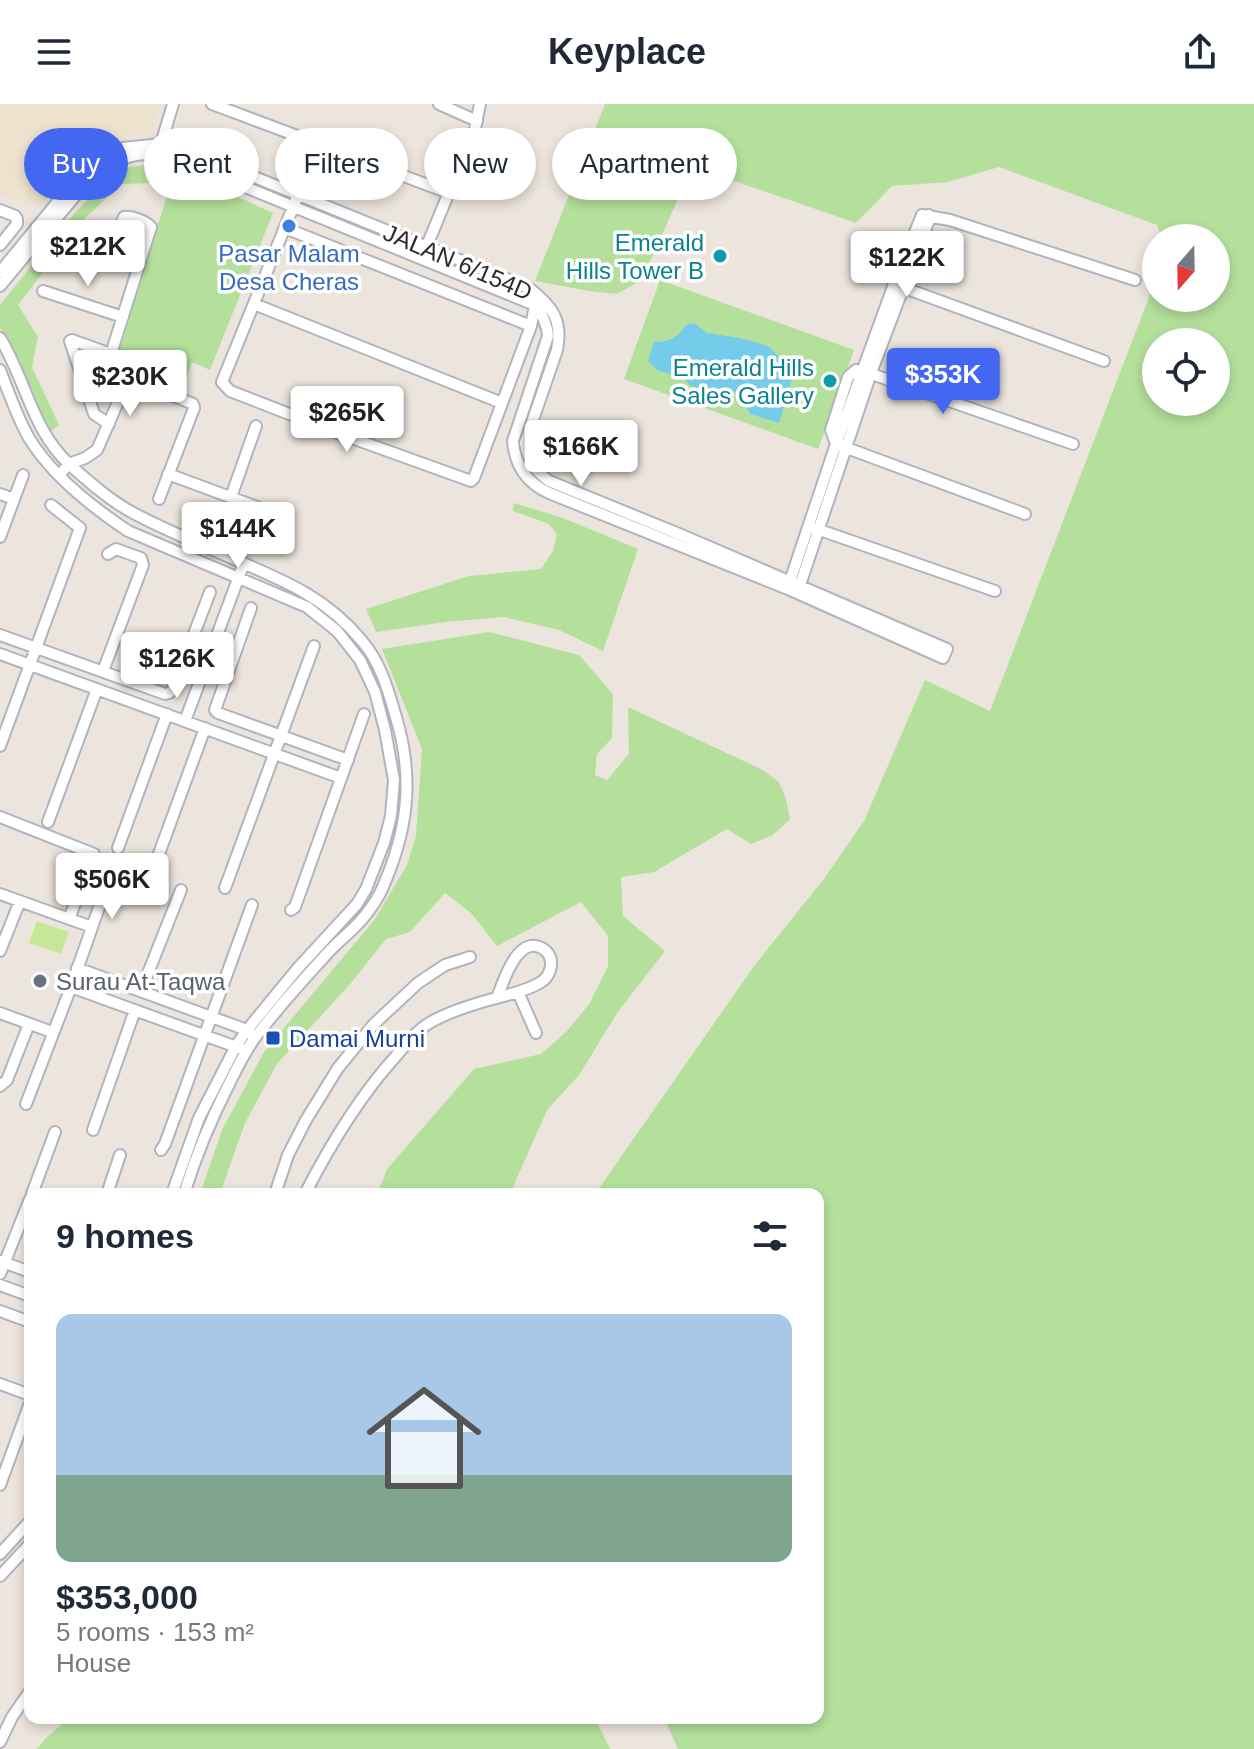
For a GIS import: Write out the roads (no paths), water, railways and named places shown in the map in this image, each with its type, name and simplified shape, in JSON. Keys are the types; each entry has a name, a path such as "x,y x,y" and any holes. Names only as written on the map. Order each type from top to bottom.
{"street":[{"path":"164,128 173,104"},
{"path":"212,104 235,108 424,183"},
{"path":"439,104 477,121"},
{"path":"474,128 480,104"},
{"name":"JALAN 6/154D","path":"0,272 83,171 123,148 144,145"},
{"name":"JALAN 6/154D","path":"0,286 90,178 107,165 144,149"},
{"name":"JALAN 6/154D","path":"259,192 535,305 548,325 548,336 513,441 514,456 528,480 549,493 794,587"},
{"path":"296,200 222,382 230,391 338,433 471,481 531,326 535,305 529,288"},
{"name":"JALAN 6/154D","path":"310,200 529,288 543,299 552,311 560,335 525,443 527,458 535,471 549,481 945,654"},
{"path":"422,258 446,200"},
{"path":"0,210 17,219 17,224 0,245"},
{"path":"794,587 867,372 929,215 1135,280"},
{"path":"91,266 116,235 124,217 149,224 151,227 111,354 115,365 129,377 193,404 159,499"},
{"path":"285,228 531,326"},
{"path":"413,242 420,243 431,236"},
{"path":"431,236 436,250 445,255"},
{"path":"899,286 1104,361"},
{"path":"43,291 123,317"},
{"path":"254,304 502,403"},
{"path":"0,338 42,432 53,448 135,514 288,582 337,614 364,642 385,679 400,728 408,798 398,847 386,880 370,910 251,1034"},
{"path":"109,424 94,414 70,341 111,354"},
{"path":"0,370 31,441 59,475 108,518 128,531 307,607 337,631 360,660 375,692 385,730 394,780 391,816 374,870 357,904 298,968 251,1034 199,1118 174,1188"},
{"path":"867,372 1073,444"},
{"path":"59,475 74,462 92,454 100,445 129,377"},
{"path":"231,497 256,426"},
{"path":"841,446 1025,514"},
{"path":"168,474 257,507"},
{"path":"0,537 23,475"},
{"path":"0,494 14,499"},
{"path":"0,746 80,528 51,505"},
{"path":"813,528 995,591"},
{"path":"103,671 143,565 141,558 116,549 108,554"},
{"path":"185,721 244,563"},
{"path":"215,568 227,580 230,597"},
{"path":"230,597 244,585 260,587"},
{"path":"0,635 165,694 173,689 210,592"},
{"path":"251,608 215,710 348,760"},
{"path":"225,888 314,646"},
{"path":"0,654 341,778"},
{"path":"48,822 97,689"},
{"path":"118,848 167,714"},
{"path":"291,910 295,907 364,714"},
{"path":"156,862 205,728"},
{"path":"0,817 94,854 69,919"},
{"path":"384,843 398,847"},
{"path":"26,1104 115,862"},
{"path":"141,991 181,890"},
{"path":"0,894 92,927"},
{"path":"0,951 20,901"},
{"path":"161,1150 252,905"},
{"path":"308,1188 339,1131 381,1072 413,1037 429,1023 448,1014 518,992 542,982 549,975 551,959 547,952 533,946 524,948 516,955 497,998"},
{"path":"277,1188 288,1155 306,1120 338,1068 374,1024 418,983 445,965 470,957"},
{"path":"77,968 251,1034"},
{"path":"120,984 114,987 114,997 122,1005"},
{"path":"71,987 242,1049"},
{"path":"518,992 536,1033"},
{"path":"93,1130 135,1010"},
{"path":"0,1013 52,1032"},
{"path":"0,1086 7,1080 29,1024"},
{"path":"186,1188 209,1123 242,1049"},
{"path":"34,1188 55,1132"},
{"path":"109,1188 120,1155"},
{"path":"0,1274 2,1262 24,1212"},
{"path":"2,1262 24,1270"},
{"path":"0,1285 24,1294"},
{"path":"0,1311 24,1320"},
{"path":"0,1384 24,1393"},
{"path":"0,1485 24,1419"},
{"path":"0,1554 24,1528"},
{"path":"0,1576 24,1550"},
{"path":"0,1742 24,1700"}],"water":[{"path":"694,323 707,333 768,346 794,372 779,423 750,414 739,394 722,388 699,389 683,378 657,370 648,361 654,342 673,338 686,325"}],"place":[{"name":"Pasar Malam Desa Cheras","path":"289,226"},
{"name":"Emerald Hills Tower B","path":"720,256"},
{"name":"Emerald Hills Sales Gallery","path":"830,381"},
{"name":"Surau At-Taqwa","path":"40,981"},
{"name":"Damai Murni","path":"273,1038"}]}
